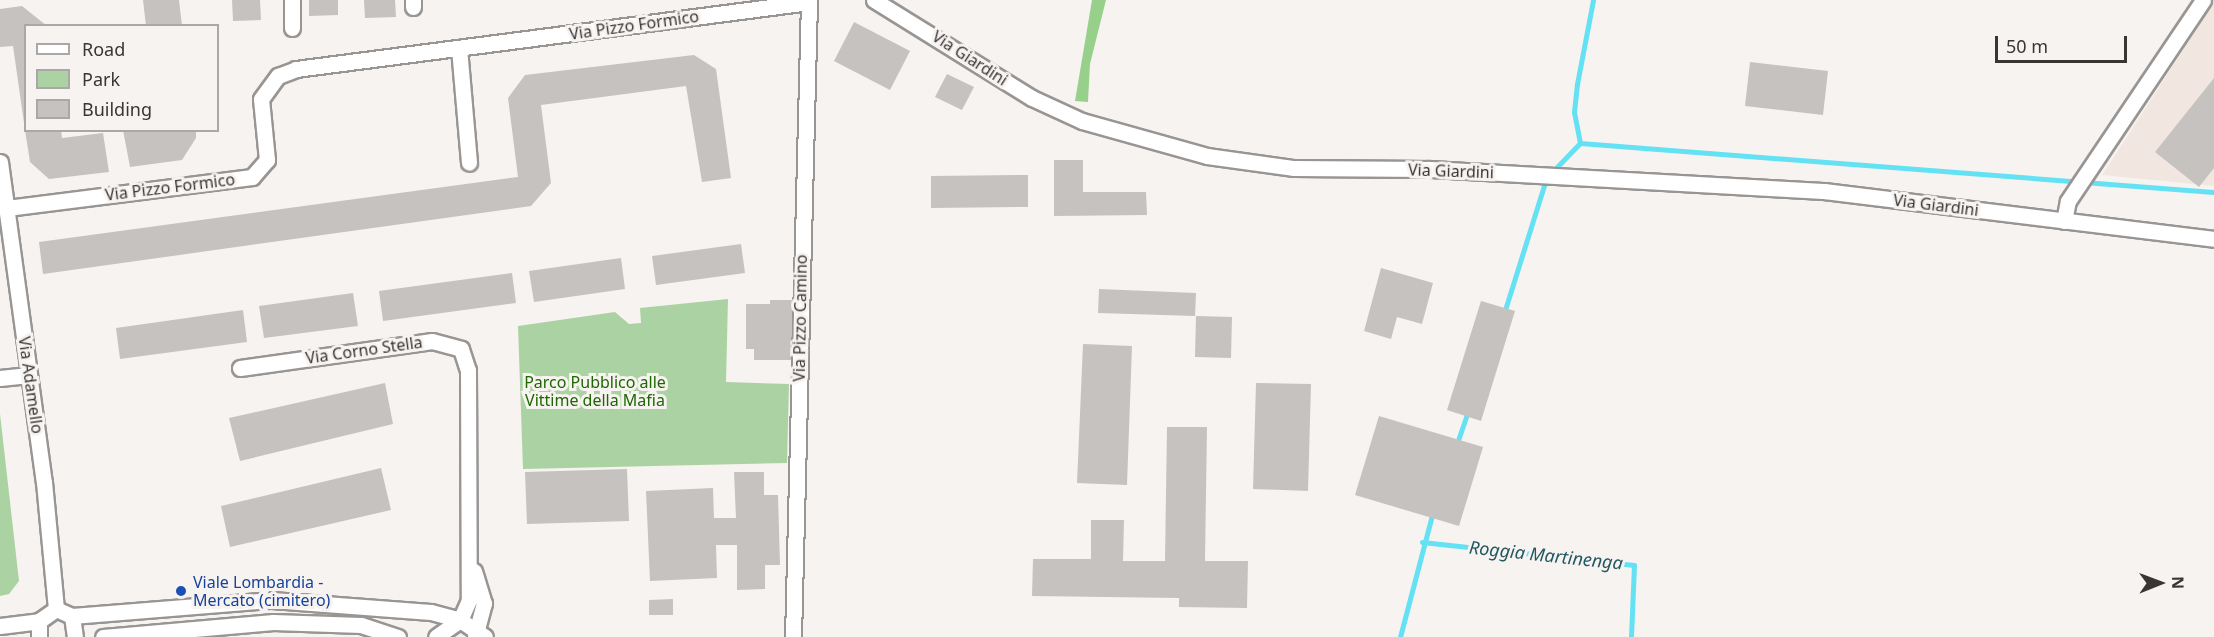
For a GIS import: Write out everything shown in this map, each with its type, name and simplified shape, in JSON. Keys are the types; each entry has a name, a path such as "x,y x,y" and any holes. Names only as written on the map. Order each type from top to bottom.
{"street":[{"path":"292,0 292,28"},
{"name":"Via Giardini","path":"874,0 1032,98 1082,121 1207,156 1294,168 1429,169 1824,191 2214,239"},
{"path":"2064,221 2068,201 2202,0"},
{"name":"Via Pizzo Formico","path":"7,208 252,177 267,160 261,99 278,76 459,48 809,1"},
{"name":"Via Pizzo Camino","path":"793,637 809,1"},
{"path":"459,48 469,163"},
{"name":"Via Adamello","path":"0,162 29,375 56,609"},
{"name":"Via Corno Stella","path":"240,368 432,341 461,349 468,370 469,600 460,620"},
{"path":"0,378 29,375"},
{"name":"Via Corno Stella","path":"469,554 484,603 479,635"},
{"path":"0,626 39,621 56,609 72,616 272,600 431,612 460,620 479,635"},
{"path":"72,616 75,637"},
{"path":"436,637 460,620"},
{"path":"39,621 39,637"},
{"path":"103,637 273,622 361,625 398,637"}],"shaded area":[{"path":"2214,2 2214,186 2102,175 2110,163"}],"green space":[{"path":"1092,0 1106,0 1090,64 1088,102 1075,101"},
{"name":"Parco Pubblico alle Vittime della Mafia","path":"728,299 726,382 789,384 787,463 523,469 518,326 615,312 629,324 641,323 640,308"},
{"path":"0,414 19,581 9,594 0,596"}],"building":[{"path":"143,0 179,0 182,24 146,24"},
{"path":"232,0 260,0 261,20 233,21"},
{"path":"309,0 338,0 338,15 309,16"},
{"path":"364,0 395,0 396,17 365,18"},
{"path":"22,6 44,24 24,24 24,123 13,46 0,47 0,9"},
{"path":"854,22 910,51 890,90 834,61"},
{"path":"694,55 716,69 731,178 702,182 686,86 541,105 551,183 531,206 43,274 39,242 518,177 508,98 525,75"},
{"path":"1750,62 1828,71 1823,115 1745,106"},
{"path":"947,74 974,87 962,110 935,97"},
{"path":"2214,78 2214,168 2199,187 2155,152"},
{"path":"25,132 61,132 62,138 103,133 109,172 49,179 30,162"},
{"path":"123,132 196,132 196,138 182,160 130,167"},
{"path":"1054,160 1083,160 1083,192 1146,192 1147,215 1054,216"},
{"path":"1028,175 1028,207 931,208 931,176"},
{"path":"741,244 745,273 656,285 652,256"},
{"path":"621,258 625,289 534,302 529,271"},
{"path":"1381,268 1433,283 1422,324 1397,317 1391,339 1364,331"},
{"path":"512,273 516,303 383,321 379,291"},
{"path":"1099,289 1196,293 1195,316 1098,313"},
{"path":"353,293 358,326 264,338 259,306"},
{"path":"770,300 796,300 796,360 754,360 754,349 746,349 746,304 770,304"},
{"path":"1481,301 1515,311 1481,421 1447,410"},
{"path":"243,310 247,342 120,359 116,328"},
{"path":"1196,316 1232,317 1231,358 1195,357"},
{"path":"1083,344 1132,346 1127,485 1077,483"},
{"path":"385,383 393,424 240,461 229,418"},
{"path":"1256,383 1311,384 1308,491 1253,489"},
{"path":"1379,416 1483,447 1459,526 1355,495"},
{"path":"1167,427 1207,427 1205,561 1248,561 1247,608 1179,607 1179,598 1032,596 1033,559 1091,559 1091,520 1124,520 1123,561 1165,561"},
{"path":"381,468 391,510 230,547 221,506"},
{"path":"627,469 629,521 527,524 525,472"},
{"path":"734,472 764,472 764,495 778,495 780,565 765,565 765,589 737,590 737,545 716,545 717,578 650,581 646,491 713,488 714,518 736,518"},
{"path":"673,599 673,615 649,615 649,600"}],"waterway":[{"path":"1580,143 1574,112 1593,0"},
{"path":"1552,172 1580,143 2214,192"},
{"path":"1504,313 1546,179"},
{"path":"1456,446 1468,412"},
{"path":"1400,637 1433,511"},
{"name":"Roggia Martinenga","path":"1422,542 1634,565 1631,637"}],"place":[{"name":"Viale Lombardia - Mercato (cimitero)","path":"181,591"}]}
